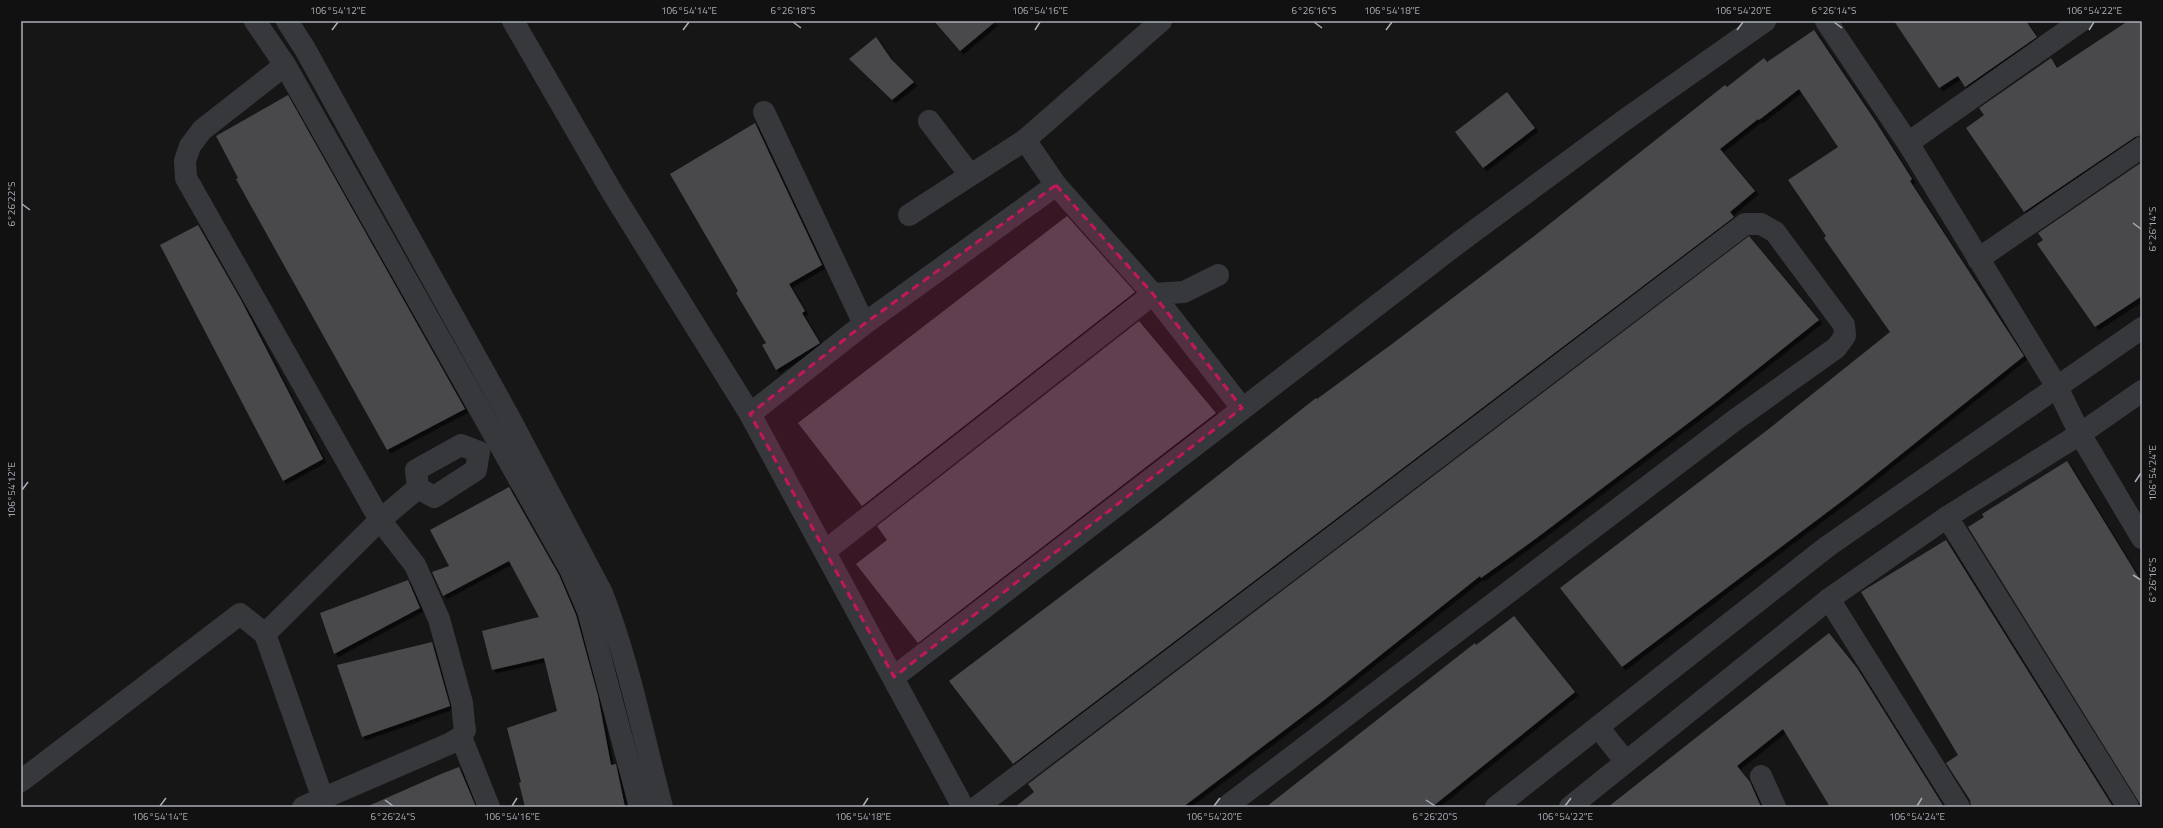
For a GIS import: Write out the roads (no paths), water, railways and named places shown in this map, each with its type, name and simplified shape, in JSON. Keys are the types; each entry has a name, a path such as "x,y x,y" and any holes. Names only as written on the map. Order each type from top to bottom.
{"street":[{"path":"256,21 285,65 602,593 615,628 641,767 640,807"},
{"path":"287,21 309,56 507,437"},
{"path":"513,21 612,192 750,414 894,677 963,807"},
{"path":"909,215 1025,140 1161,21"},
{"path":"894,677 1242,408 1529,190 1766,21"},
{"path":"1908,143 2081,21"},
{"path":"1829,22 1908,143 2057,387 2080,434 2142,538"},
{"path":"285,65 202,130 190,146 185,161 186,178 380,520 415,564 439,619 462,703 465,730 461,737 303,807"},
{"path":"764,112 864,324"},
{"path":"929,121 970,175"},
{"path":"1025,140 1056,185 1153,294 1242,408"},
{"path":"1978,259 2142,147"},
{"path":"750,414 864,324 1056,185"},
{"path":"977,807 1744,224 1761,224 1775,232 1844,325 1845,336 1836,348 1735,420 1226,807"},
{"path":"825,551 1153,294 1184,292 1218,275"},
{"path":"1496,807 1828,546 2142,328"},
{"path":"1570,807 1829,599 1946,517 2080,434 2142,391"},
{"path":"418,488 416,470 441,455 461,445 479,452 507,437"},
{"path":"418,488 434,497 441,494 476,470 479,452"},
{"path":"265,634 380,520 418,488"},
{"path":"1946,517 2128,807"},
{"path":"1829,599 1959,807"},
{"path":"21,782 240,614 265,634 323,799"},
{"path":"1598,727 1626,762"},
{"path":"461,737 489,807"},
{"path":"641,767 662,807"},
{"path":"1761,776 1775,807"}]}
